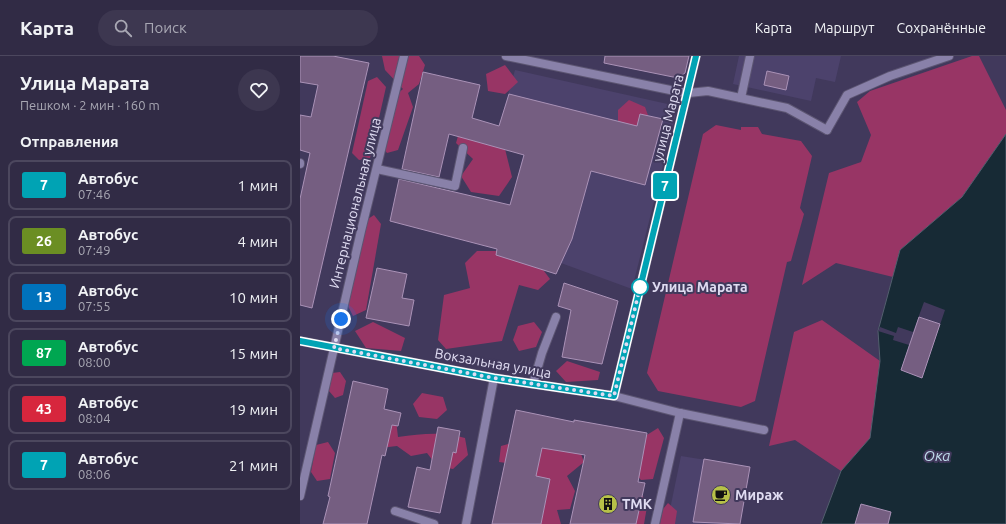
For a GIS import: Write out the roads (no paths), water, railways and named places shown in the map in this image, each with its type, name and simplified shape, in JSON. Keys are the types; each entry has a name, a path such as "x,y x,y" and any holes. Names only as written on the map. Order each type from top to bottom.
{"street":[{"name":"Интернациональная улица","path":"300,496 404,56"},
{"path":"506,56 688,93 708,91 787,108 827,130 847,95 890,76 949,56"},
{"name":"улица Марата","path":"614,396 696,56"},
{"path":"741,98 750,56"},
{"path":"377,168 455,186 463,148"},
{"path":"533,384 542,353 556,317"},
{"name":"Вокзальная улица","path":"300,341 494,378 614,396 680,413 764,430"},
{"path":"466,524 494,378"},
{"path":"655,524 680,413"},
{"path":"395,511 434,524"}],"water":[{"name":"Ока","path":"1006,134 1006,524 821,524 841,471 870,438 880,361 878,331 900,250 962,197"}],"place":[{"name":"Улица Марата","path":"640,287"},
{"name":"Мираж","path":"721,495"},
{"name":"ТМК","path":"608,504"}]}
